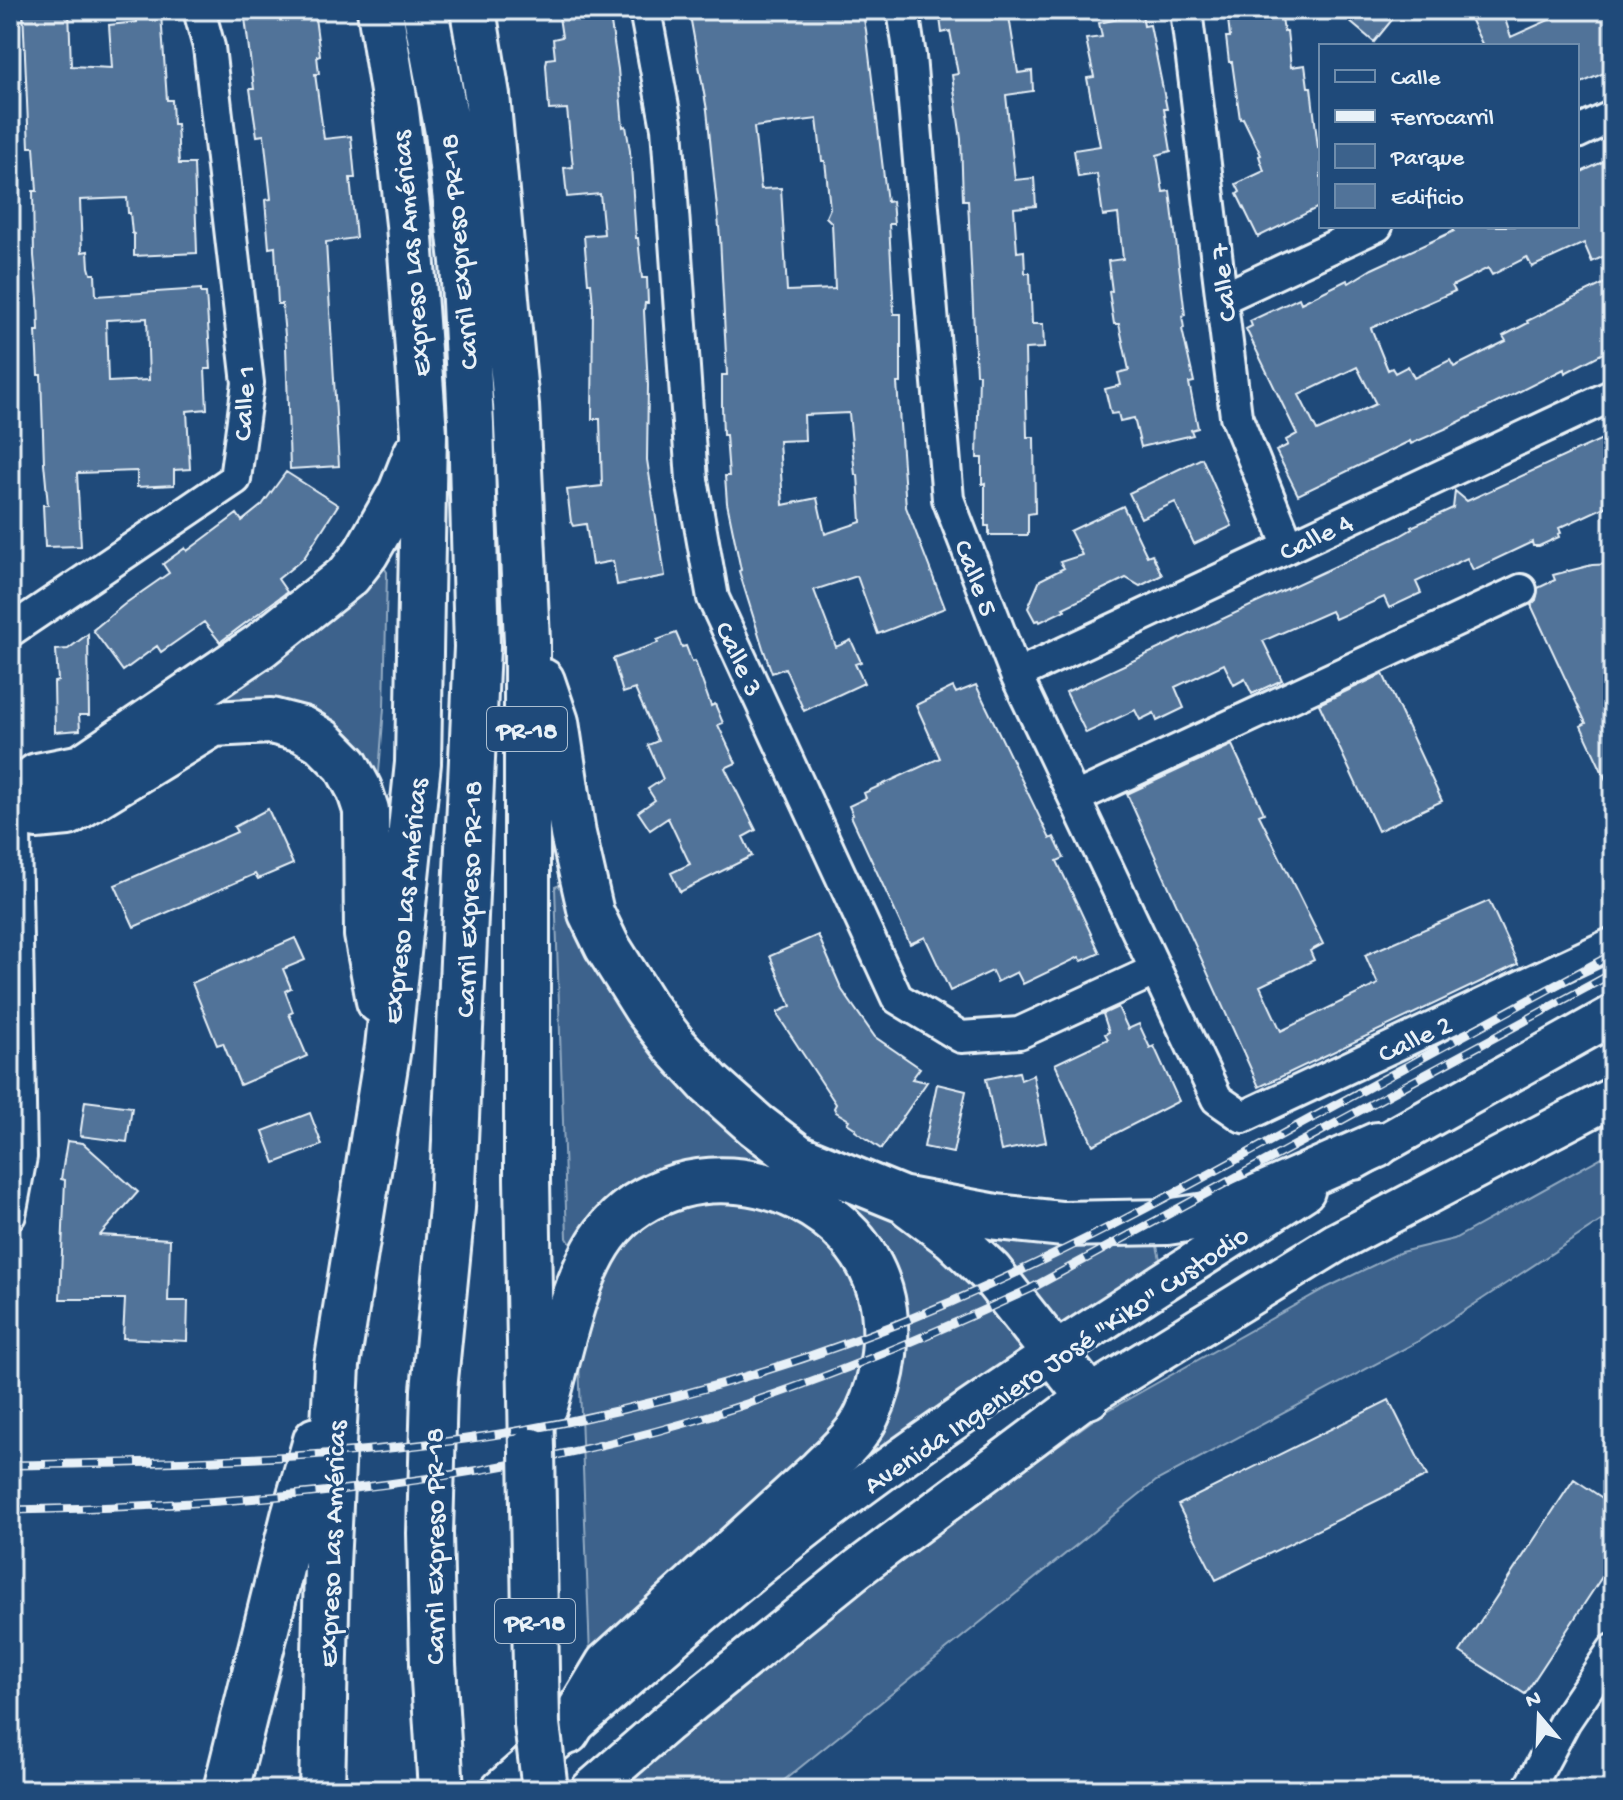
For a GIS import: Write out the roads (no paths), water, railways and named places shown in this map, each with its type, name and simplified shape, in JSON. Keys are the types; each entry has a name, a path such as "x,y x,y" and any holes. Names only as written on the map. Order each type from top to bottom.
{"highway":[{"name":"Expreso Las Américas","path":"322,1790 327,1565 337,1365 388,1047 418,763 424,433 409,224 396,110 380,10"},
{"name":"Carril Expreso PR-18","path":"425,10 448,132 463,261 477,647 452,1208 434,1390 430,1533 441,1790"},
{"name":"PR-18","path":"473,10 487,95 516,405 527,641 527,1180 537,1724 545,1790"},
{"path":"388,1047 367,935 366,810 346,765 322,741 302,729 271,721 213,724 68,813 36,816 10,801 37,776 82,767 260,646 349,575 366,553 401,492 424,433"},
{"path":"527,641 556,722 573,834 591,913 607,946 646,1008 676,1047 710,1084 798,1157 901,1199 997,1217 1062,1224 1167,1222 1219,1214 1377,1145"},
{"path":"532,1451 587,1264 605,1234 627,1211 654,1193 720,1179 756,1183 797,1196 827,1216 851,1238 869,1266 880,1290 884,1349 878,1386 866,1417 844,1447 820,1471 608,1664 567,1732"},
{"path":"901,1199 953,1237 990,1272 1088,1396"},
{"path":"226,1790 294,1516 337,1365"},
{"path":"248,1790 256,1763 294,1516"}],"main road":[{"name":"Avenida Ingeniero José \"Kiko\" Custodio","path":"500,1790 679,1634 842,1501 1054,1351 1377,1145 1613,1015"},
{"name":"Avenida Ingeniero José \"Kiko\" Custodio","path":"590,1790 667,1723 857,1569 1088,1396 1337,1242 1613,1097"}],"street":[{"name":"Calle 1","path":"10,631 235,479 248,383 209,47 199,10"},
{"name":"Calle 3","path":"645,10 667,128 692,480 713,598 897,998 961,1037 1019,1033 1156,970"},
{"name":"Calle 5","path":"903,10 910,56 948,499 1016,675 1217,1099"},
{"name":"Calle 7","path":"1186,10 1236,416 1289,547"},
{"path":"1579,132 1613,116"},
{"path":"1223,298 1373,228"},
{"name":"Calle 4","path":"1016,675 1613,395"},
{"path":"1075,798 1521,590"},
{"path":"10,801 15,833 21,1157 10,1215"},
{"name":"Calle 2","path":"1217,1099 1243,1117 1611,948"},
{"path":"1528,1790 1565,1721 1613,1650"}],"railway":[{"path":"10,1465 220,1460 428,1444 566,1422 762,1372 905,1321 1080,1242 1613,954"},
{"path":"10,1510 255,1498 417,1480 578,1451 753,1402 893,1349 1030,1289 1613,973"}]}
